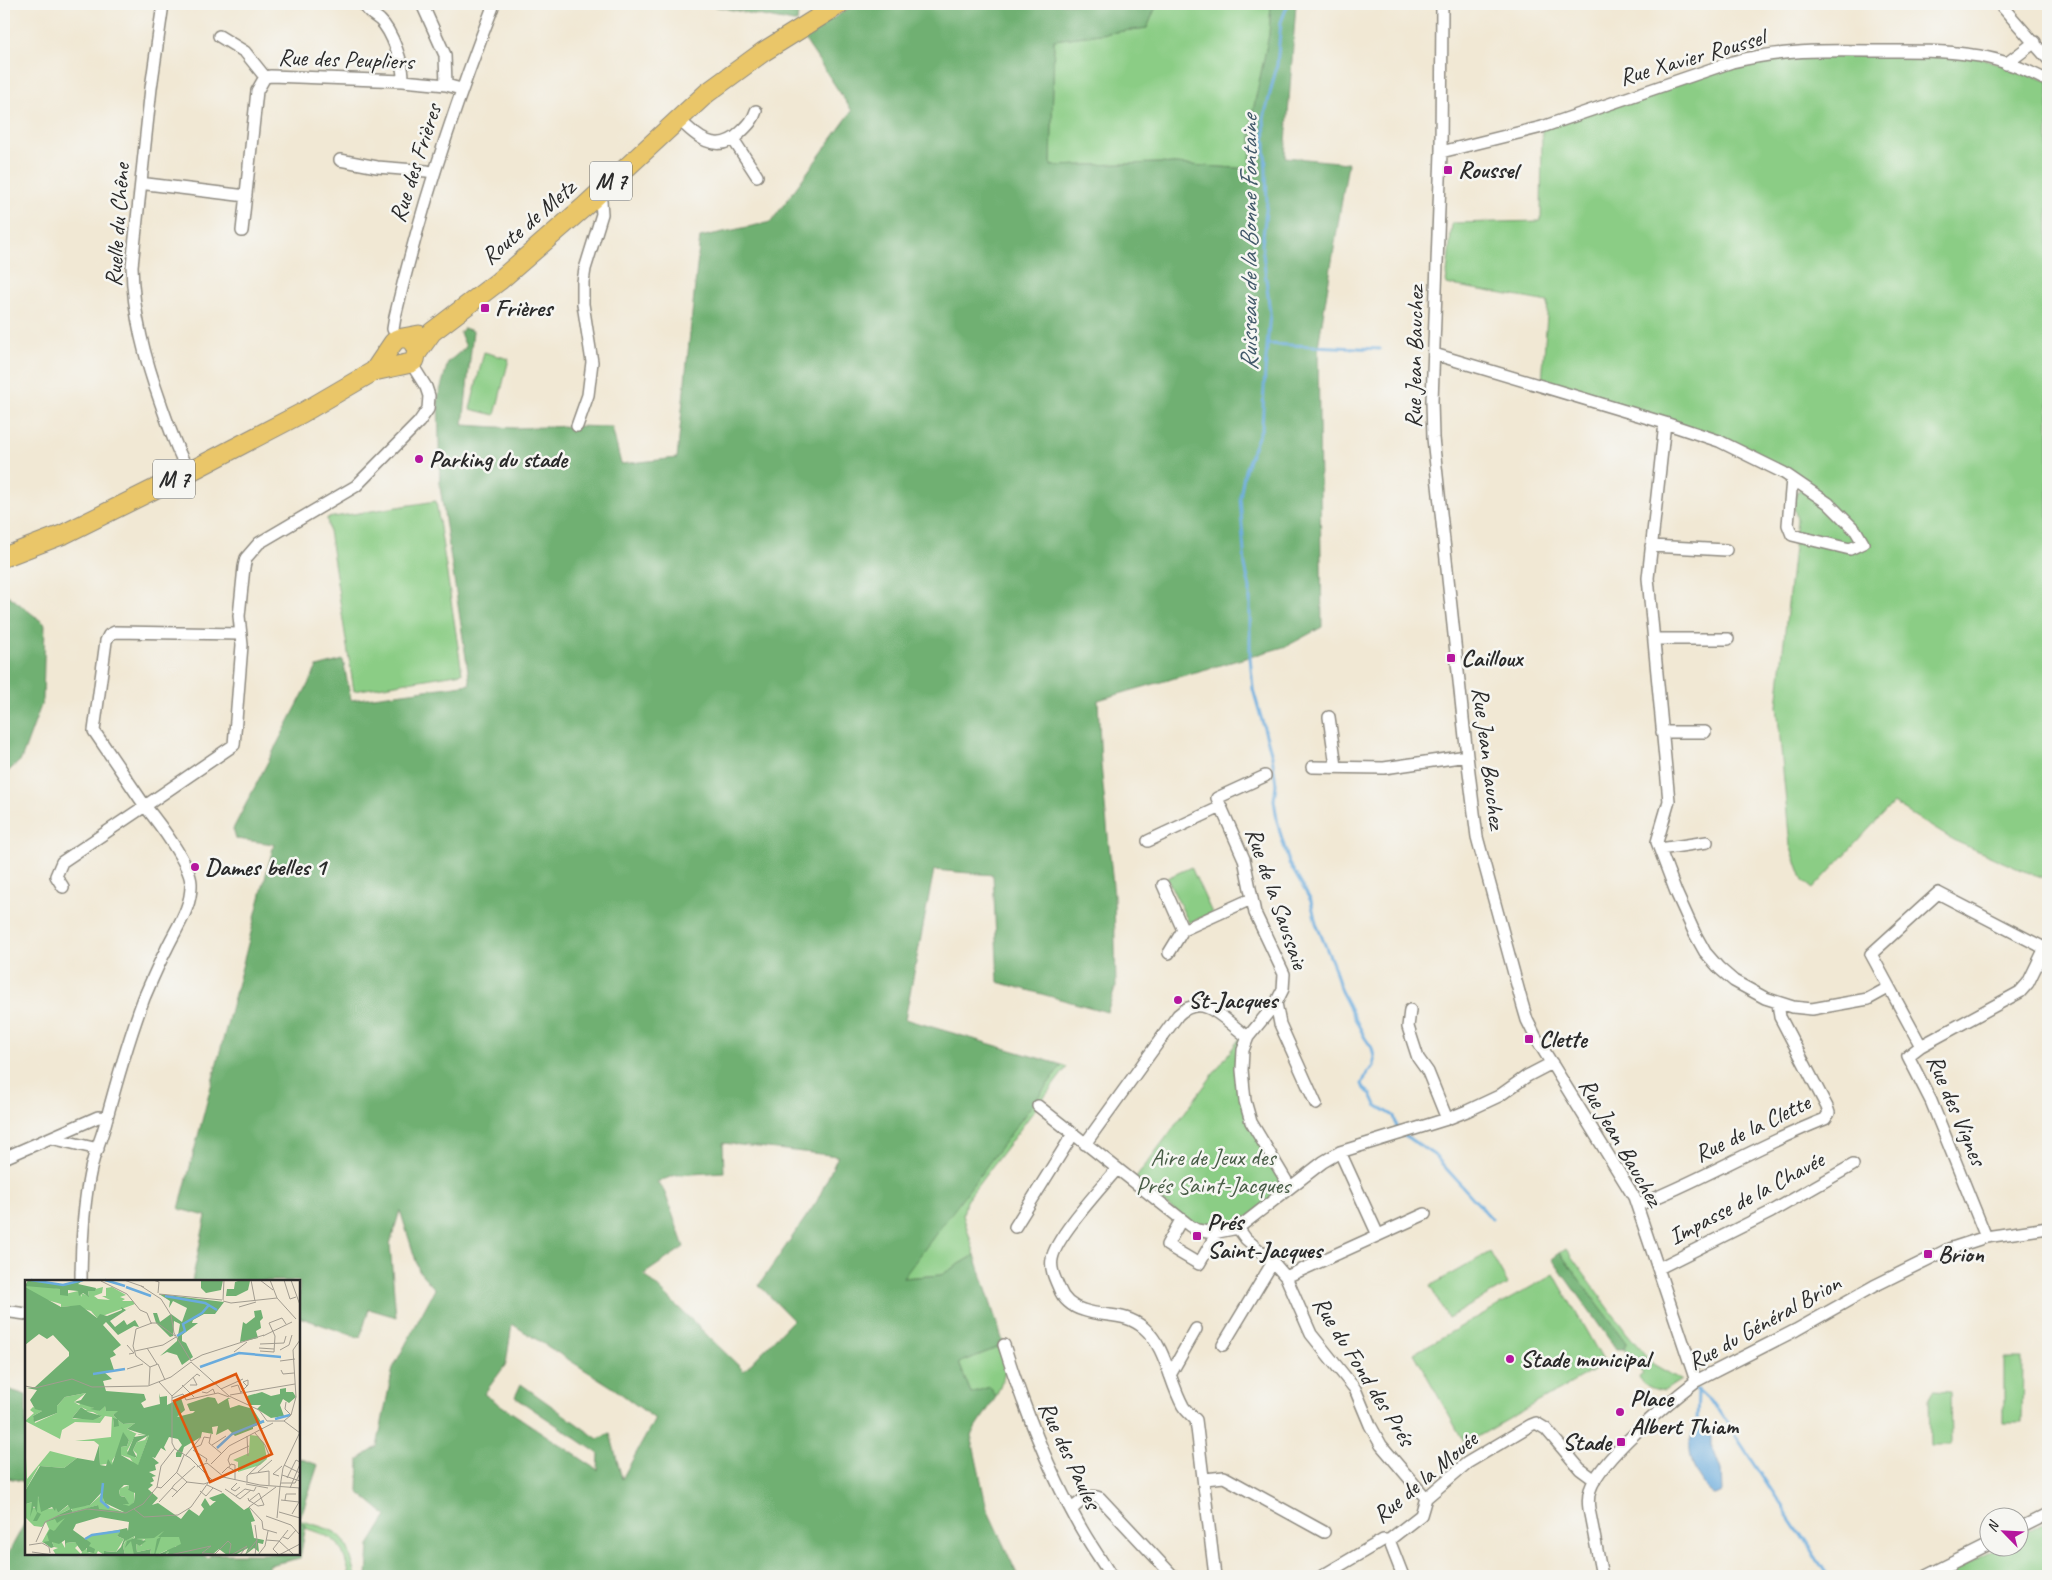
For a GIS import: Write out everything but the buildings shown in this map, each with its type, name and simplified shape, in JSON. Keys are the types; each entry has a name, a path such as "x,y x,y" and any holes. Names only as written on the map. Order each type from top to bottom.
{"main road":[{"name":"Route de Metz","path":"404,351 499,282 596,196 678,118 733,72 840,4"},
{"name":"M 7","path":"4,557 64,534 189,472 302,413 374,371 404,351"}],"street":[{"name":"Ruelle du Chêne","path":"164,4 151,88 132,266 132,294 137,326 148,366 171,432 189,472"},
{"path":"364,4 367,11 380,20 388,30 403,67 403,81"},
{"path":"422,4 445,55 446,84"},
{"name":"Rue des Frières","path":"404,351 393,328 415,231 461,89 494,4"},
{"name":"Rue Jean Bauchez","path":"1442,4 1441,152 1432,401 1433,438 1477,837 1527,1020 1638,1205 1696,1382"},
{"path":"2000,4 2048,58"},
{"path":"219,36 245,52 265,77"},
{"path":"2006,64 2035,42"},
{"name":"Rue Xavier Roussel","path":"1441,152 1542,127 1675,81 1758,56 1792,51 1938,52 1974,55 2006,64 2048,81"},
{"name":"Rue des Peupliers","path":"242,231 257,91 265,77 403,81 446,84 461,89"},
{"path":"678,118 690,131 713,142 724,144 733,139 753,120 756,111"},
{"path":"733,139 757,176"},
{"path":"340,160 377,167 434,173"},
{"path":"147,184 246,196"},
{"path":"577,426 588,395 592,362 583,304 583,282 585,269 602,214 601,202 596,196"},
{"path":"63,887 56,876 62,862 234,745 242,645 240,634 246,558 259,543 356,486 425,415 428,409 429,396 426,387 404,351"},
{"path":"1434,354 1719,441 1767,464 1792,479 1828,503 1856,531 1863,543 1850,549 1792,535 1788,525 1792,479"},
{"path":"1665,423 1648,578 1655,639 1668,801 1657,837 1686,916 1705,952 1719,968 1734,981 1752,992 1778,1003 1812,1009 1831,1007 1868,999 1888,988"},
{"path":"1651,546 1726,550"},
{"path":"81,1280 81,1252 94,1157 98,1149 124,1054 144,998 189,905 191,892 191,880 187,868 94,731 106,641 109,635 115,632 240,634"},
{"path":"1655,639 1728,639"},
{"path":"1329,717 1336,766"},
{"path":"1662,732 1705,732"},
{"path":"1312,766 1384,768 1467,756"},
{"name":"Rue de la Saussaie","path":"1265,776 1217,798 1244,859 1251,899 1262,929 1280,961 1284,974 1283,989 1276,1003 1248,1037 1243,1050 1242,1070 1245,1101 1251,1122 1290,1187"},
{"name":"Rue de la Saussaie","path":"1148,841 1222,807"},
{"path":"1660,849 1707,842"},
{"path":"1163,885 1183,930"},
{"path":"1921,1046 1871,954 1938,893 2047,949"},
{"path":"1169,953 1183,930 1251,899"},
{"name":"Rue des Vignes","path":"1986,1237 1931,1101 1908,1056 1921,1046 2020,992 2028,983 2047,949"},
{"name":"Rue de la Saussaie","path":"1276,1003 1280,1024 1316,1104"},
{"name":"Rue de la Clette","path":"1638,1205 1703,1176 1783,1136 1825,1119 1828,1114 1827,1107 1780,1017 1778,1003"},
{"path":"1085,1144 1178,1015 1186,1008 1195,1005 1212,1009 1248,1037"},
{"path":"1410,1010 1408,1027 1418,1058 1428,1072 1447,1119"},
{"path":"1038,1106 1116,1170 1182,1220 1198,1230 1217,1233 1238,1228 1322,1162 1340,1152 1447,1119 1499,1096 1527,1076 1552,1063"},
{"path":"4,1158 98,1117 107,1118"},
{"path":"1015,1227 1073,1134"},
{"path":"51,1138 98,1149"},
{"path":"1340,1152 1378,1235"},
{"name":"Impasse de la Chavée","path":"1659,1268 1771,1212 1853,1165"},
{"path":"1116,1170 1058,1243 1052,1259 1053,1275 1060,1292 1067,1302 1082,1310 1115,1314 1132,1319 1145,1328 1155,1340 1184,1407 1196,1420 1216,1576"},
{"path":"1286,1278 1426,1214"},
{"path":"1182,1220 1167,1245 1199,1264 1217,1233"},
{"name":"Rue du Fond des Prés","path":"1238,1228 1246,1240 1273,1262 1286,1278 1311,1334 1355,1388 1370,1425 1381,1445 1426,1498"},
{"name":"Rue du Général Brion","path":"1602,1576 1588,1499 1595,1480 1617,1452 1656,1415 1696,1382 1796,1330 1919,1262 1949,1249 1986,1237 2048,1228"},
{"path":"1224,1345 1273,1262"},
{"path":"4,1311 25,1314"},
{"path":"1170,1375 1196,1329"},
{"name":"Rue des Paules","path":"1004,1345 1025,1409 1071,1510 1111,1576"},
{"name":"Rue de la Mouée","path":"1322,1576 1382,1540 1388,1540 1421,1515 1426,1498 1467,1463 1536,1423 1546,1429 1580,1470 1595,1480"},
{"path":"1205,1479 1224,1477 1324,1532"},
{"path":"1071,1510 1086,1498 1094,1496 1100,1498 1173,1576"},
{"path":"2030,1523 2048,1514"},
{"path":"1388,1540 1402,1576"},
{"path":"1926,1576 1980,1549"}],"green space":[{"path":"703,4 799,4 797,22 793,22"},
{"path":"856,4 1157,4 1147,28 1054,40 1051,166 1160,163 1250,169 1252,116 1269,35 1271,4 1296,4 1285,157 1348,163 1318,347 1322,627 1287,646 1098,700 1101,765 1114,896 1116,986 1107,1012 998,982 993,875 934,870 905,1019 1062,1065 903,1278 941,1275 975,1255 1004,1345 959,1363 971,1393 990,1387 996,1397 971,1435 987,1509 1018,1576 842,1576 825,1573 823,1576 367,1576 369,1545 387,1516 358,1492 359,1459 377,1447 393,1368 435,1289 419,1271 400,1210 390,1244 396,1317 369,1309 360,1338 300,1317 300,1280 192,1280 206,1216 179,1209 274,844 236,839 233,829 317,667 343,660 351,700 470,684 440,487 438,398 448,362 466,347 460,333 464,328 473,331 463,425 515,428 612,427 621,464 677,458 700,237 771,222 852,111 803,37","holes":["723,1143 838,1156 817,1201 759,1285 793,1320 744,1371 644,1274 684,1247 664,1190 657,1182 676,1175 724,1172","512,1324 612,1387 655,1419 622,1479 610,1433 598,1439 521,1384 515,1397 599,1454 598,1470 484,1394 506,1364"]},
{"path":"1157,4 1271,4 1269,35 1252,116 1250,169 1160,163 1051,166 1054,40 1147,28"},
{"path":"1974,55 2048,81 2048,879 2021,870 1953,840 1893,803 1813,889 1803,881 1790,846 1777,706 1797,519 1794,508 1797,491 1800,491 1800,482 1682,425 1542,382 1548,302 1446,284 1452,223 1541,221 1542,127 1758,56"},
{"path":"484,352 509,359 495,415 470,409"},
{"path":"436,501 462,673 354,691 327,518"},
{"path":"4,595 9,596 45,624 43,700 21,760 4,775"},
{"path":"1191,867 1212,913 1189,923 1167,878"},
{"name":"Aire de Jeux des Prés Saint-Jacques","path":"1243,1034 1245,1101 1290,1187 1238,1228 1206,1232 1133,1182"},
{"path":"1062,1065 1067,1067 966,1201 963,1215 975,1255 941,1275 902,1278"},
{"path":"1566,1249 1626,1332 1653,1364 1681,1380 1664,1391 1650,1387 1641,1380 1639,1377 1643,1374 1624,1349 1626,1343 1560,1253"},
{"path":"1490,1252 1508,1284 1448,1318 1430,1286"},
{"path":"1560,1253 1626,1343 1624,1349 1616,1349 1552,1259"},
{"name":"Stade municipal","path":"1554,1274 1605,1364 1465,1444 1414,1353"},
{"path":"1004,1345 1006,1370 996,1397 990,1387 971,1393 959,1363"},
{"path":"2004,1358 2023,1358 2022,1423 2004,1423"},
{"path":"4,1388 25,1395 25,1482 4,1477"},
{"path":"1933,1390 1950,1391 1951,1445 1930,1445 1929,1397"},
{"path":"300,1458 318,1465 300,1519"},
{"path":"300,1520 326,1528 340,1536 345,1542 356,1576 350,1576 344,1555 337,1543 305,1528 305,1525 300,1522"},
{"path":"2048,1521 2048,1576 1942,1576 1980,1557 2030,1558 2030,1531"},
{"path":"300,1522 306,1525 300,1558 269,1565 269,1576 4,1576 4,1561 25,1523 25,1555 203,1555 208,1558 210,1555 300,1555"}],"water":[{"path":"1697,1424 1706,1428 1712,1436 1712,1446 1721,1470 1722,1492 1716,1495 1702,1481 1692,1462 1690,1442"}],"waterway":[{"name":"Ruisseau de la Bonne Fontaine","path":"1288,4 1281,22 1277,65 1264,118 1267,202 1262,245 1270,313 1262,427 1245,470 1240,497 1245,566 1250,588 1250,657 1253,689 1272,756 1276,784 1274,800 1278,825 1289,863 1311,901 1316,923 1335,969 1341,991 1372,1048 1374,1067 1367,1073 1362,1084 1364,1089 1371,1094 1376,1105 1394,1116 1397,1128"},
{"path":"1267,344 1380,349"},
{"name":"Ruisseau de la Bonne Fontaine","path":"1404,1135 1434,1155 1492,1219"},
{"name":"Ruisseau de la Bonne Fontaine","path":"1692,1389 1698,1390 1697,1424"},
{"path":"1698,1390 1718,1409 1828,1576"}],"place":[{"name":"Roussel","path":"1448,170"},
{"name":"Frières","path":"485,308"},
{"name":"Parking du stade","path":"419,459"},
{"name":"Cailloux","path":"1451,658"},
{"name":"Dames belles 1","path":"195,867"},
{"name":"St-Jacques","path":"1178,1000"},
{"name":"Clette","path":"1529,1039"},
{"name":"Prés Saint-Jacques","path":"1197,1236"},
{"name":"Brion","path":"1928,1254"},
{"name":"Stade municipal","path":"1510,1359"},
{"name":"Place Albert Thiam","path":"1620,1412"},
{"name":"Stade","path":"1621,1442"}]}
